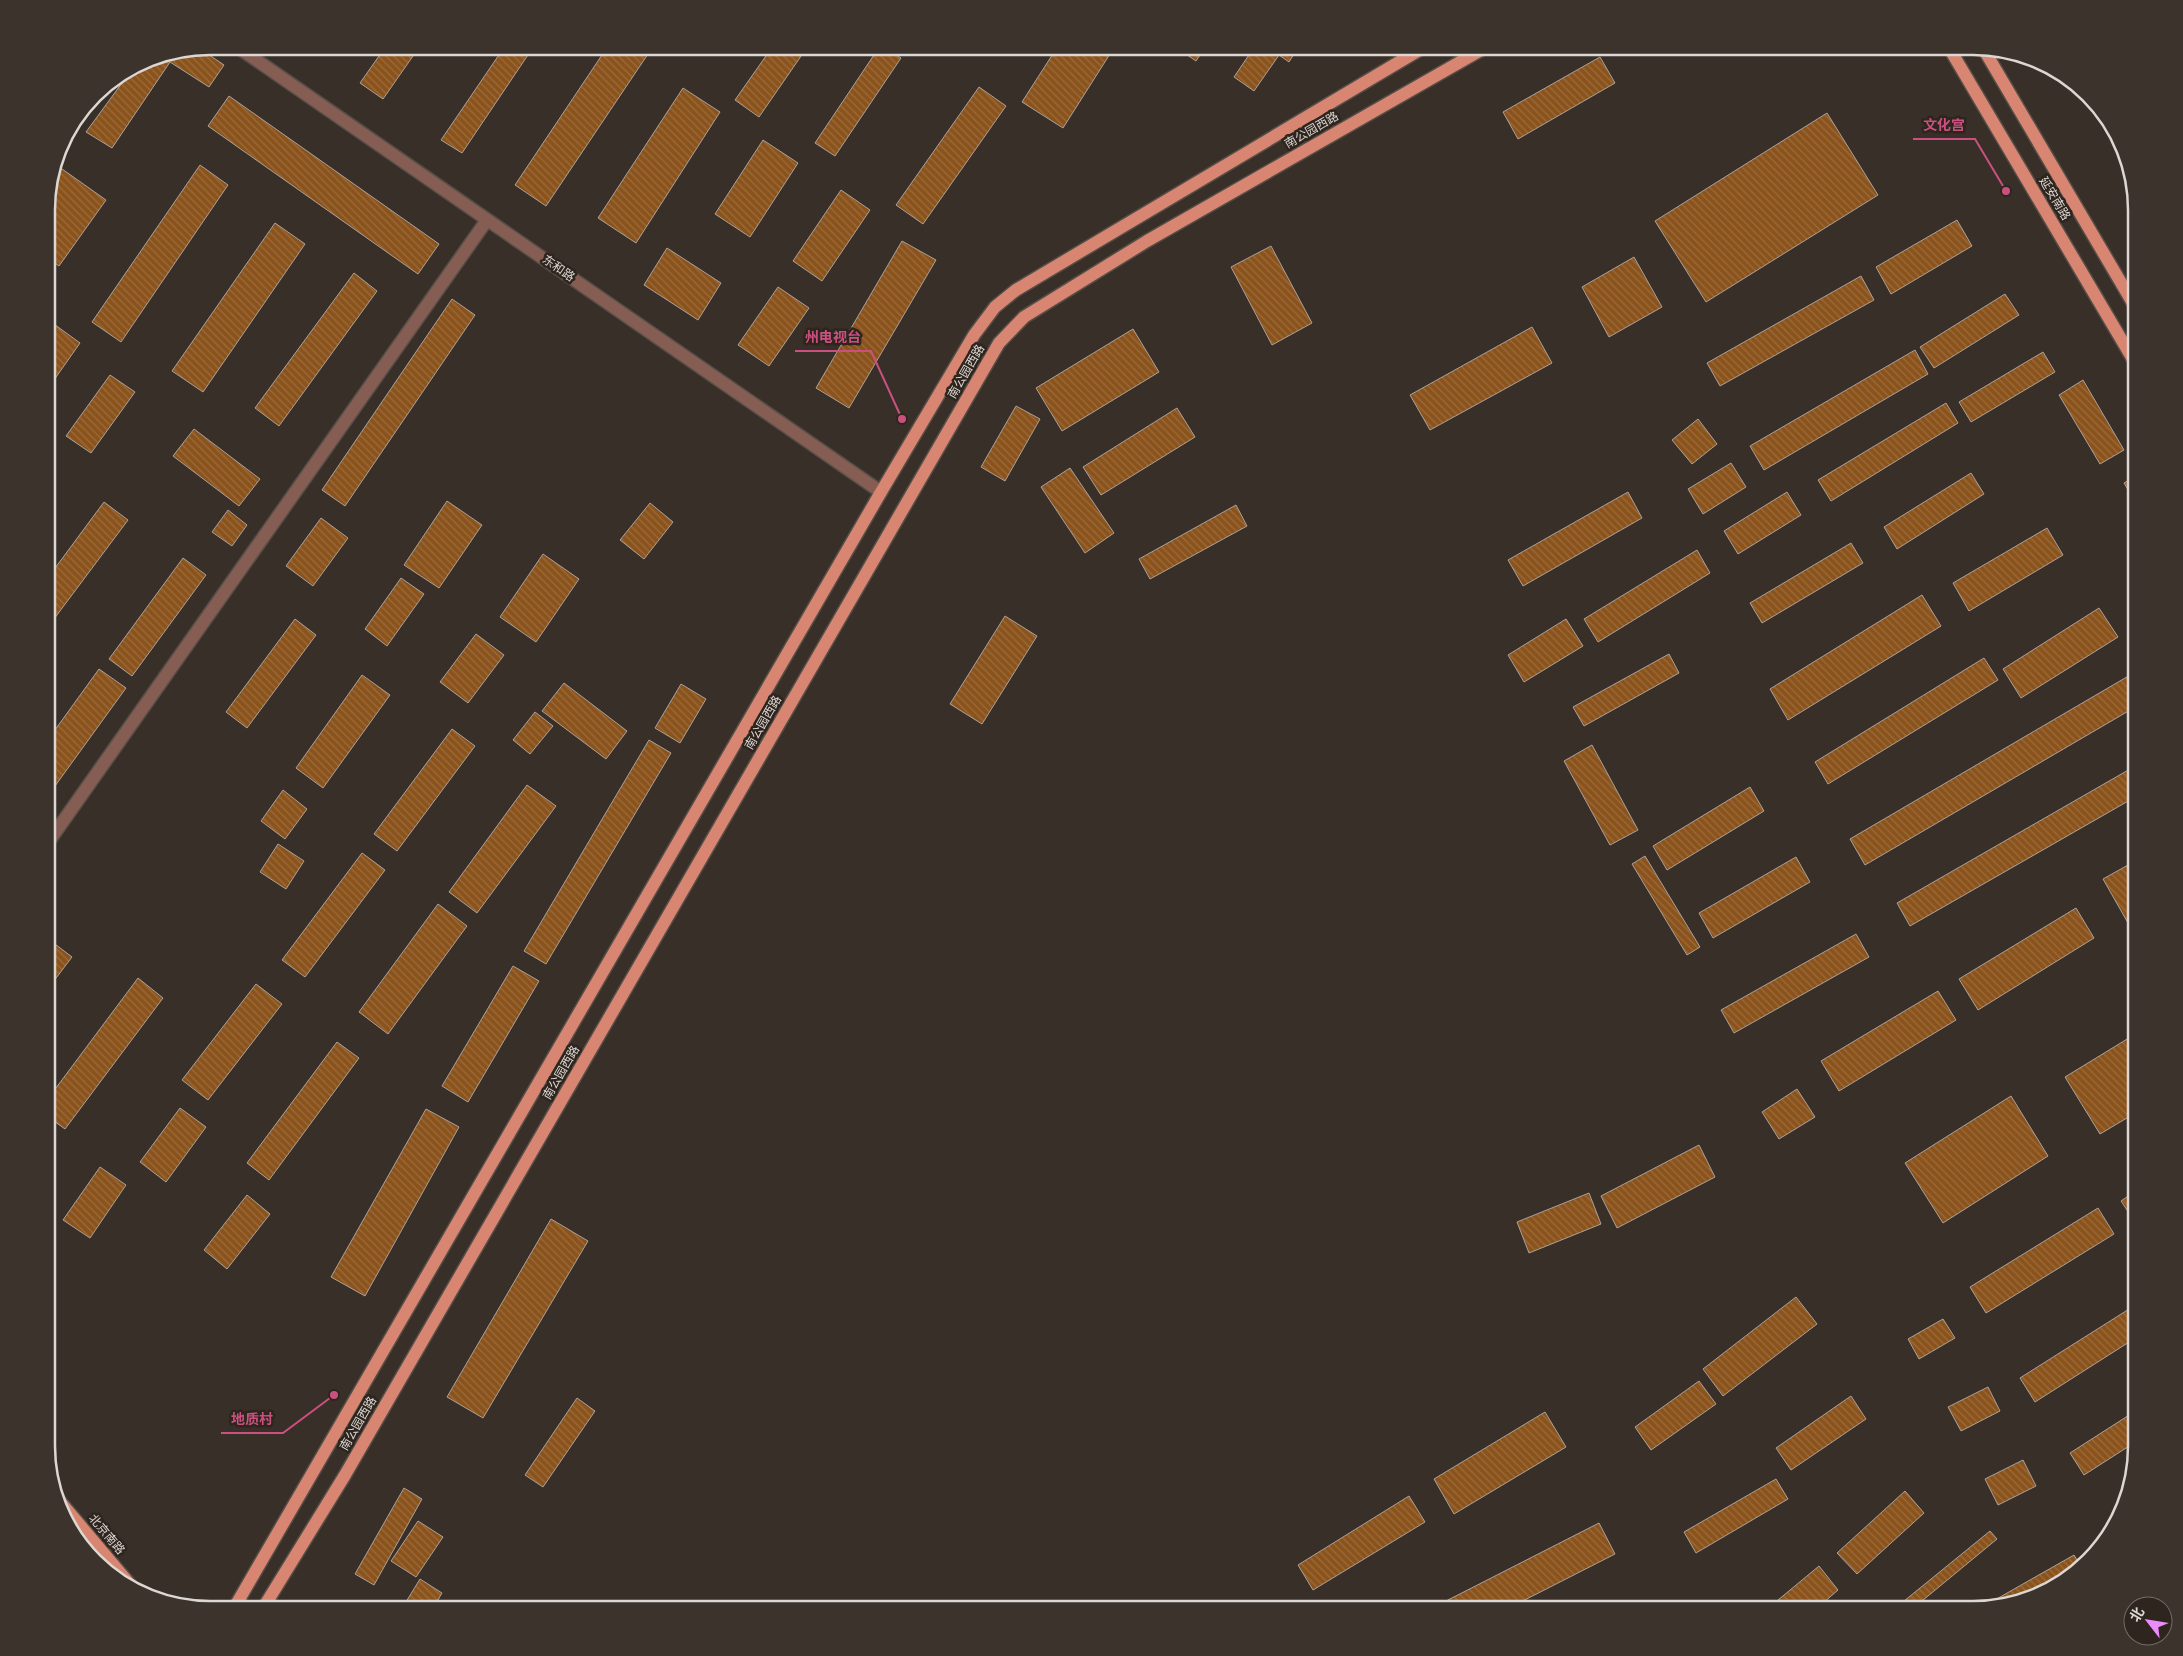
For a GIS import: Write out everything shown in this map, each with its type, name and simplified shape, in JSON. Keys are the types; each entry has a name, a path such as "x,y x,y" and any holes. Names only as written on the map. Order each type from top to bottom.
{"main road":[{"name":"南公园西路","path":"238,1601 881,492 974,335 995,307 1016,290 1411,55"},
{"name":"南公园西路","path":"268,1601 345,1475 999,343 1024,317 1147,242 1472,55"},
{"name":"延安南路","path":"1953,55 2128,351"},
{"name":"延安南路","path":"1988,56 2128,295"},
{"name":"北京南路","path":"70,1514 120,1572"}],"street":[{"name":"东和路","path":"249,55 881,492"},
{"path":"55,833 487,220"}],"building":[{"path":"199,55 209,55 224,65 209,87 170,62 112,148 86,132 123,82 141,71 160,63"},
{"path":"380,55 414,55 383,99 360,83"},
{"path":"499,55 528,55 462,153 441,140"},
{"path":"602,55 647,55 546,206 515,185"},
{"path":"767,55 802,55 759,117 735,100"},
{"path":"874,55 896,55 901,58 835,156 815,143"},
{"path":"1052,55 1109,55 1063,128 1022,102"},
{"path":"1187,55 1200,55 1196,61"},
{"path":"1249,55 1279,55 1254,91 1234,77"},
{"path":"1279,55 1293,55 1289,62"},
{"path":"1600,57 1615,83 1518,139 1503,112"},
{"path":"979,87 1006,106 923,224 896,205"},
{"path":"683,88 720,112 636,243 598,218"},
{"path":"229,96 439,244 418,274 208,126"},
{"path":"1827,113 1878,195 1706,302 1655,221"},
{"path":"763,140 798,163 750,237 715,214"},
{"path":"200,165 228,185 121,342 92,322"},
{"path":"61,168 106,200 59,266 55,263 55,199"},
{"path":"841,190 870,210 822,281 793,261"},
{"path":"1957,220 1972,246 1891,294 1876,267"},
{"path":"275,223 305,244 203,392 172,371"},
{"path":"902,241 936,260 849,408 816,388"},
{"path":"1271,246 1312,323 1272,345 1231,267"},
{"path":"667,248 721,283 698,320 644,285"},
{"path":"1634,257 1662,307 1609,337 1582,287"},
{"path":"354,273 377,291 279,426 255,408"},
{"path":"1861,276 1874,300 1720,386 1707,363"},
{"path":"778,287 809,308 769,366 738,345"},
{"path":"2005,294 2019,315 1934,368 1920,347"},
{"path":"452,299 475,315 345,506 322,490"},
{"path":"55,325 80,343 55,379"},
{"path":"1532,327 1552,363 1430,430 1410,395"},
{"path":"1133,329 1159,372 1062,431 1036,388"},
{"path":"1915,350 1928,374 1764,470 1750,446"},
{"path":"2043,352 2055,372 1971,422 1959,402"},
{"path":"110,375 135,392 91,453 66,436"},
{"path":"2083,380 2124,450 2100,464 2059,395"},
{"path":"1946,403 1958,423 1831,501 1818,480"},
{"path":"1016,406 1040,419 1005,481 981,467"},
{"path":"1177,408 1195,437 1101,495 1083,467"},
{"path":"1698,419 1717,444 1692,464 1672,440"},
{"path":"194,429 260,479 239,506 173,456"},
{"path":"1731,463 1746,487 1703,514 1688,489"},
{"path":"1070,468 1114,533 1085,553 1041,487"},
{"path":"1971,473 1984,494 1897,549 1884,527"},
{"path":"2128,481 2128,490 2124,483"},
{"path":"1628,492 1642,518 1523,586 1508,560"},
{"path":"1787,492 1801,515 1738,554 1724,531"},
{"path":"447,501 482,525 439,588 404,565"},
{"path":"104,502 128,520 55,618 55,568"},
{"path":"650,503 673,522 644,559 620,540"},
{"path":"1236,505 1247,526 1150,579 1139,559"},
{"path":"228,510 247,525 232,546 212,532"},
{"path":"321,518 348,538 313,586 286,566"},
{"path":"2047,528 2063,555 1969,611 1953,583"},
{"path":"1851,543 1863,563 1762,623 1750,603"},
{"path":"1697,550 1710,573 1598,642 1584,619"},
{"path":"543,554 579,579 536,642 500,617"},
{"path":"183,558 206,575 132,676 109,659"},
{"path":"401,578 424,594 387,646 365,629"},
{"path":"1922,595 1941,626 1788,720 1770,689"},
{"path":"2099,608 2118,637 2021,698 2003,669"},
{"path":"1005,616 1037,636 982,724 950,704"},
{"path":"295,619 316,635 247,728 226,712"},
{"path":"1566,619 1583,646 1524,682 1508,655"},
{"path":"476,634 504,655 468,703 440,682"},
{"path":"1669,654 1679,673 1584,726 1573,707"},
{"path":"1984,658 1998,680 1828,784 1815,762"},
{"path":"99,669 126,688 55,786 55,730"},
{"path":"362,675 390,695 323,788 296,768"},
{"path":"2128,676 2128,711 1865,865 1850,839"},
{"path":"564,683 627,731 606,759 542,711"},
{"path":"681,684 706,699 680,743 655,728"},
{"path":"535,712 553,726 530,754 513,740"},
{"path":"452,729 475,746 397,851 374,834"},
{"path":"649,740 671,753 546,964 524,951"},
{"path":"1592,745 1638,830 1610,845 1564,761"},
{"path":"2128,770 2128,801 1910,926 1897,903"},
{"path":"527,785 556,806 477,913 449,892"},
{"path":"1750,787 1764,811 1667,870 1653,846"},
{"path":"283,790 307,809 285,839 261,821"},
{"path":"278,844 304,861 286,889 260,872"},
{"path":"362,853 385,870 305,977 282,960"},
{"path":"1645,856 1700,947 1687,955 1632,864"},
{"path":"1796,857 1810,882 1713,938 1699,913"},
{"path":"2128,865 2128,923 2103,879"},
{"path":"438,904 467,926 388,1034 359,1012"},
{"path":"2076,908 2094,938 1978,1010 1959,979"},
{"path":"1856,934 1869,957 1734,1033 1721,1010"},
{"path":"55,944 72,957 55,979"},
{"path":"513,966 539,981 468,1102 442,1086"},
{"path":"138,978 163,998 65,1129 55,1122 55,1089"},
{"path":"256,984 282,1004 208,1100 182,1080"},
{"path":"1938,991 1956,1020 1839,1091 1821,1061"},
{"path":"2128,1038 2128,1117 2100,1134 2065,1077"},
{"path":"337,1042 359,1058 269,1180 247,1163"},
{"path":"1797,1089 1815,1117 1779,1139 1762,1112"},
{"path":"2011,1096 2048,1156 1943,1223 1905,1163"},
{"path":"180,1108 206,1127 166,1182 140,1162"},
{"path":"426,1109 459,1127 365,1296 331,1277"},
{"path":"1699,1145 1715,1177 1617,1228 1601,1196"},
{"path":"100,1167 126,1185 90,1238 63,1220"},
{"path":"1589,1193 1601,1224 1529,1253 1517,1222"},
{"path":"247,1195 270,1214 227,1269 204,1250"},
{"path":"2128,1196 2128,1212 2121,1201"},
{"path":"2098,1208 2114,1234 1986,1313 1970,1287"},
{"path":"551,1219 588,1241 483,1418 447,1397"},
{"path":"1796,1297 1817,1324 1723,1396 1703,1369"},
{"path":"2128,1310 2128,1343 2035,1402 2020,1378"},
{"path":"1943,1319 1955,1338 1919,1359 1908,1339"},
{"path":"1699,1381 1716,1404 1651,1450 1635,1427"},
{"path":"1988,1387 2000,1411 1961,1431 1948,1407"},
{"path":"1851,1396 1866,1419 1791,1470 1776,1448"},
{"path":"577,1398 595,1411 543,1487 525,1475"},
{"path":"1545,1412 1566,1447 1454,1514 1434,1479"},
{"path":"2128,1416 2128,1447 2084,1475 2070,1453"},
{"path":"2023,1460 2036,1486 1998,1505 1985,1479"},
{"path":"1776,1479 1788,1499 1696,1553 1684,1532"},
{"path":"404,1488 422,1499 374,1585 355,1574"},
{"path":"1905,1491 1924,1513 1857,1574 1837,1553"},
{"path":"1409,1496 1425,1522 1313,1590 1298,1565"},
{"path":"418,1521 443,1537 416,1577 391,1561"},
{"path":"1599,1523 1615,1554 1523,1601 1446,1601"},
{"path":"1990,1531 1997,1539 1922,1601 1904,1601"},
{"path":"2074,1555 2077,1561 2042,1585 2023,1593 1995,1600"},
{"path":"1819,1566 1838,1590 1825,1601 1777,1601"},
{"path":"420,1579 442,1593 437,1601 407,1601"}],"place":[{"name":"文化宫","path":"2006,191"},
{"name":"州电视台","path":"902,419"},
{"name":"地质村","path":"334,1395"}]}
